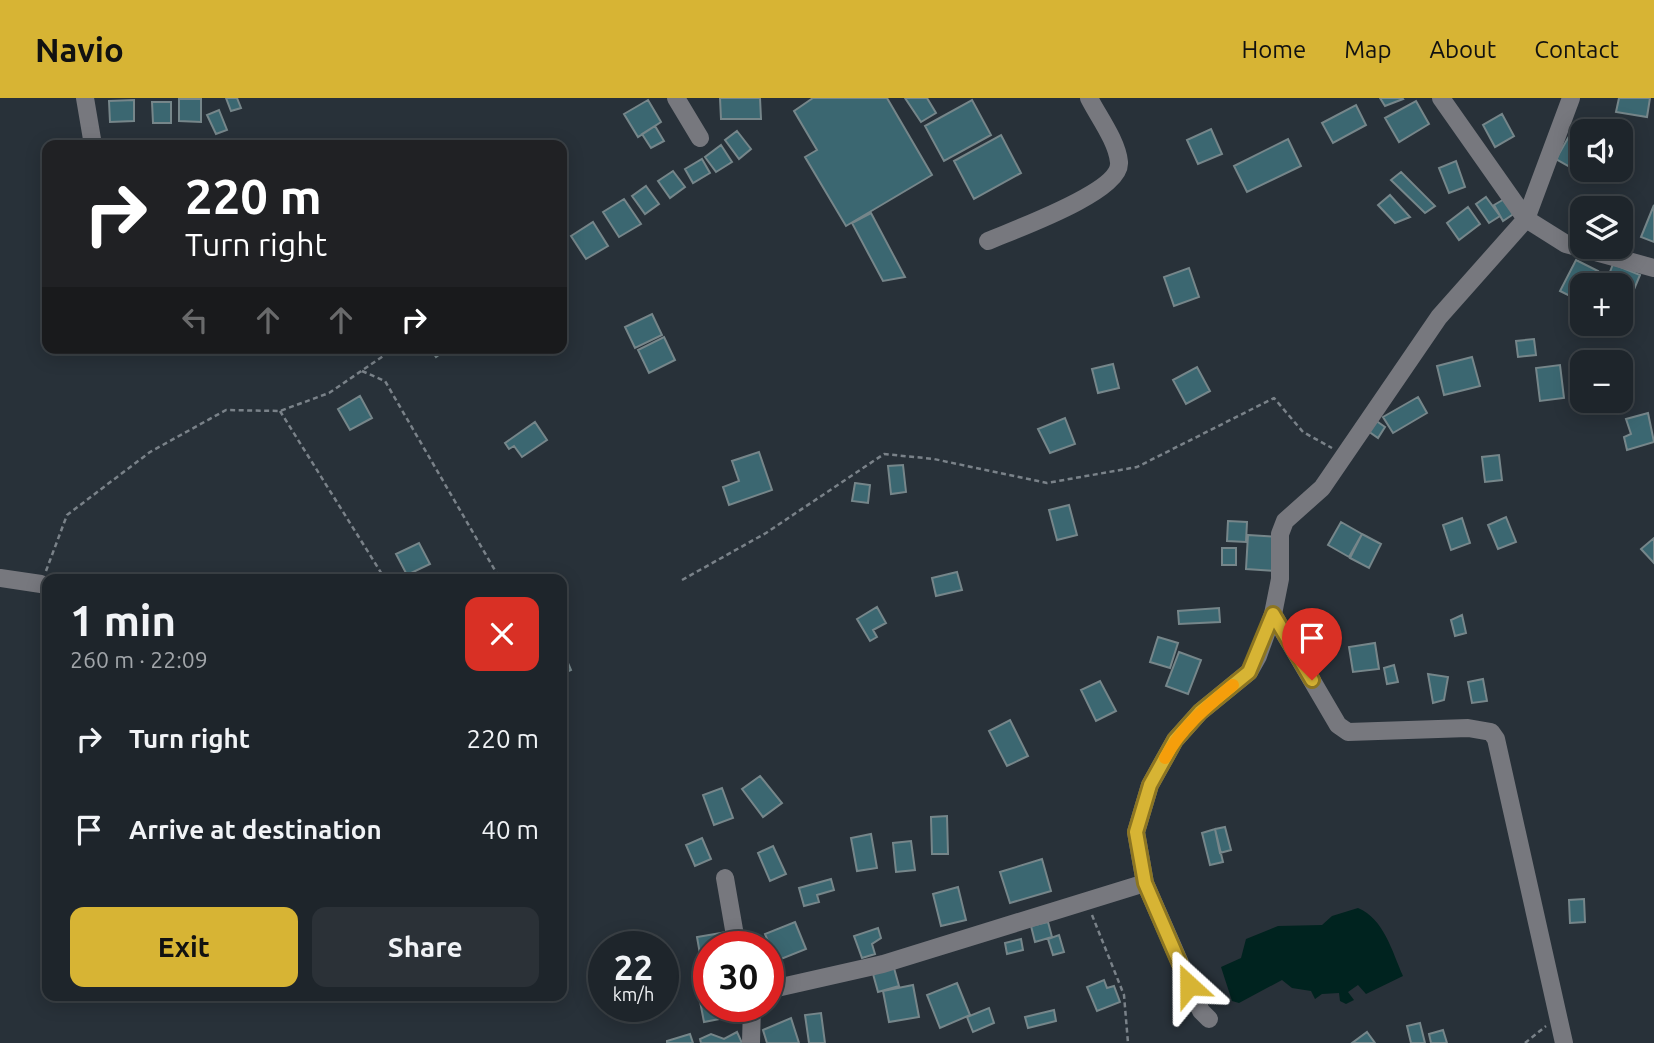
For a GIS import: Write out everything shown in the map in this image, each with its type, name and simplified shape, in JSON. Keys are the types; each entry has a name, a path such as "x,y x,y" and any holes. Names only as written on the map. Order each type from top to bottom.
{"street":[{"path":"85,98 92,140"},
{"path":"676,98 700,138"},
{"path":"988,241 1092,195 1117,175 1120,164 1116,152 1089,98"},
{"path":"1441,98 1526,219 1566,244 1654,268"},
{"path":"1209,1019 1201,1011 1145,883 1136,832 1150,785 1175,740 1200,712 1249,672 1273,614 1280,579 1280,534 1285,521 1322,488 1439,317 1526,219 1571,98"},
{"path":"0,578 41,584"},
{"path":"1273,614 1338,725 1348,732 1468,728 1491,732 1496,739 1564,1043"},
{"path":"726,878 734,931"},
{"path":"784,986 883,964 1145,883"},
{"path":"751,1043 752,1022"}],"path":[{"path":"45,574 67,515 150,452 226,410 280,411 329,393 386,354"},
{"path":"362,371 386,381 497,574"},
{"path":"682,580 766,533 884,454 934,459 1047,483 1137,467 1274,398 1303,432 1344,455"},
{"path":"280,411 382,574"},
{"path":"1087,902 1124,995 1128,1043"},
{"path":"1525,1043 1557,1017"}],"shaded area":[{"path":"1358,908 1367,913 1381,928 1403,976 1366,994 1358,985 1348,992 1354,1000 1346,1004 1340,1001 1339,993 1322,994 1315,999 1311,991 1292,988 1282,980 1239,1003 1232,1001 1221,967 1241,958 1246,939 1278,926 1322,925 1332,916"}],"building":[{"path":"226,98 237,98 241,108 231,111"},
{"path":"720,98 760,98 761,119 721,119"},
{"path":"813,98 887,98 932,175 846,226 805,157 817,150 794,111"},
{"path":"905,98 927,98 936,113 921,122"},
{"path":"1380,98 1402,98 1403,99 1385,106"},
{"path":"1619,98 1650,98 1647,117 1616,112"},
{"path":"179,99 201,99 201,122 179,121"},
{"path":"134,100 134,121 110,122 109,101"},
{"path":"648,100 661,122 638,137 624,114"},
{"path":"972,100 991,135 944,161 925,126"},
{"path":"1416,101 1429,124 1399,142 1385,118"},
{"path":"152,102 171,102 171,123 153,123"},
{"path":"1356,105 1366,125 1333,143 1322,123"},
{"path":"219,110 227,130 216,134 207,115"},
{"path":"1502,114 1514,136 1495,147 1483,125"},
{"path":"655,126 664,141 651,148 642,134"},
{"path":"1211,129 1222,154 1198,164 1187,140"},
{"path":"737,131 751,149 739,159 725,140"},
{"path":"1570,134 1570,167 1556,159"},
{"path":"1001,135 1021,173 974,199 954,161"},
{"path":"1288,139 1301,166 1247,192 1234,166"},
{"path":"721,145 732,162 716,172 705,157"},
{"path":"702,159 710,173 693,183 685,169"},
{"path":"1456,161 1465,187 1449,193 1439,168"},
{"path":"673,171 685,187 670,198 658,181"},
{"path":"1401,172 1435,206 1425,213 1391,180"},
{"path":"646,186 659,204 645,214 632,196"},
{"path":"1390,195 1410,217 1395,223 1378,205"},
{"path":"1486,197 1500,216 1489,223 1476,204"},
{"path":"1506,198 1515,213 1503,221 1494,205"},
{"path":"624,199 641,224 619,237 603,212"},
{"path":"1654,205 1654,242 1641,237"},
{"path":"1468,207 1480,224 1459,240 1447,223"},
{"path":"871,213 905,277 883,281 852,223"},
{"path":"593,222 608,246 586,259 571,236"},
{"path":"1576,260 1598,271 1570,273 1570,296 1560,291"},
{"path":"1613,264 1640,275 1633,292 1633,273 1610,273"},
{"path":"1189,268 1199,297 1174,306 1164,277"},
{"path":"652,314 662,335 635,348 625,327"},
{"path":"664,337 675,360 649,373 638,350"},
{"path":"1534,339 1536,355 1518,357 1516,341"},
{"path":"1472,357 1480,386 1444,395 1437,366"},
{"path":"1113,364 1119,388 1098,393 1092,369"},
{"path":"1560,365 1564,398 1540,401 1536,368"},
{"path":"1197,367 1210,391 1186,404 1173,380"},
{"path":"360,396 372,418 350,430 338,409"},
{"path":"1418,397 1427,413 1393,433 1383,417"},
{"path":"1648,413 1654,442 1627,450 1624,437 1631,434 1626,419"},
{"path":"1065,418 1075,444 1050,453 1038,429"},
{"path":"1375,420 1385,427 1378,438 1368,431"},
{"path":"535,422 547,440 522,457 514,446 509,449 505,443"},
{"path":"759,452 772,490 729,505 723,487 739,481 732,461"},
{"path":"1499,455 1502,480 1485,482 1482,457"},
{"path":"903,465 906,492 891,494 888,466"},
{"path":"855,483 870,485 868,503 852,501"},
{"path":"1069,505 1077,535 1057,540 1049,510"},
{"path":"1506,517 1516,542 1498,549 1488,525"},
{"path":"1462,518 1470,543 1451,550 1443,525"},
{"path":"1228,521 1247,522 1246,542 1227,541"},
{"path":"1341,522 1362,534 1349,557 1328,545"},
{"path":"1362,534 1381,544 1369,568 1350,558"},
{"path":"1248,535 1278,537 1276,571 1246,569"},
{"path":"1654,538 1654,563 1641,549"},
{"path":"419,543 430,564 406,574 396,554"},
{"path":"1222,548 1236,548 1236,565 1222,565"},
{"path":"957,572 962,590 936,596 932,578"},
{"path":"877,607 886,623 873,630 877,637 870,641 857,619"},
{"path":"1219,608 1220,622 1179,624 1178,611"},
{"path":"1462,615 1466,633 1455,636 1451,620"},
{"path":"1158,637 1178,643 1170,668 1150,662"},
{"path":"1375,643 1379,669 1353,672 1349,647"},
{"path":"1179,652 1201,660 1188,694 1166,686"},
{"path":"1394,665 1398,682 1387,684 1384,668"},
{"path":"1428,674 1448,677 1444,700 1433,703"},
{"path":"1483,679 1487,701 1472,703 1468,682"},
{"path":"1100,681 1116,711 1096,721 1081,690"},
{"path":"1010,720 1028,756 1007,766 989,731"},
{"path":"760,776 782,803 763,817 742,789"},
{"path":"722,788 733,818 714,825 703,795"},
{"path":"947,816 948,854 932,854 931,817"},
{"path":"1225,827 1231,850 1220,853 1215,829"},
{"path":"1215,829 1223,862 1210,865 1202,833"},
{"path":"871,834 877,868 857,871 851,838"},
{"path":"702,838 711,859 695,866 686,845"},
{"path":"911,841 915,870 896,872 893,843"},
{"path":"773,846 786,874 770,881 758,853"},
{"path":"1042,859 1051,891 1010,903 1000,872"},
{"path":"831,879 834,890 817,895 819,902 804,906 799,888"},
{"path":"958,887 966,920 941,926 933,894"},
{"path":"1584,899 1585,922 1570,923 1569,900"},
{"path":"795,922 806,949 784,958 784,931 772,931"},
{"path":"1048,922 1052,937 1035,942 1031,926"},
{"path":"878,928 881,938 872,944 875,954 862,958 854,936"},
{"path":"1059,935 1064,952 1053,955 1048,939"},
{"path":"1021,939 1023,950 1007,954 1005,943"},
{"path":"894,968 899,986 878,992 873,974"},
{"path":"1104,980 1107,988 1114,986 1120,1002 1097,1011 1087,987"},
{"path":"957,983 970,1015 940,1028 927,995"},
{"path":"913,985 919,1017 889,1022 883,991"},
{"path":"989,1008 994,1023 973,1032 967,1017"},
{"path":"1054,1010 1056,1021 1028,1028 1025,1017"},
{"path":"821,1013 825,1043 809,1043 805,1015"},
{"path":"791,1018 799,1043 767,1043 763,1030"},
{"path":"1420,1023 1425,1043 1411,1043 1407,1026"},
{"path":"1443,1030 1447,1043 1431,1043 1429,1034"},
{"path":"737,1032 742,1043 701,1043 700,1039 711,1034 724,1039"},
{"path":"1367,1032 1375,1043 1352,1043"},
{"path":"690,1034 693,1043 667,1043 667,1041"}],"slow traffic":[{"path":"1165,758 1175,740 1200,712 1233,685"}],"route":[{"path":"1189,985 1145,883 1136,832 1150,785 1175,740 1200,712 1249,672 1258,656 1273,614 1312,680"}]}
